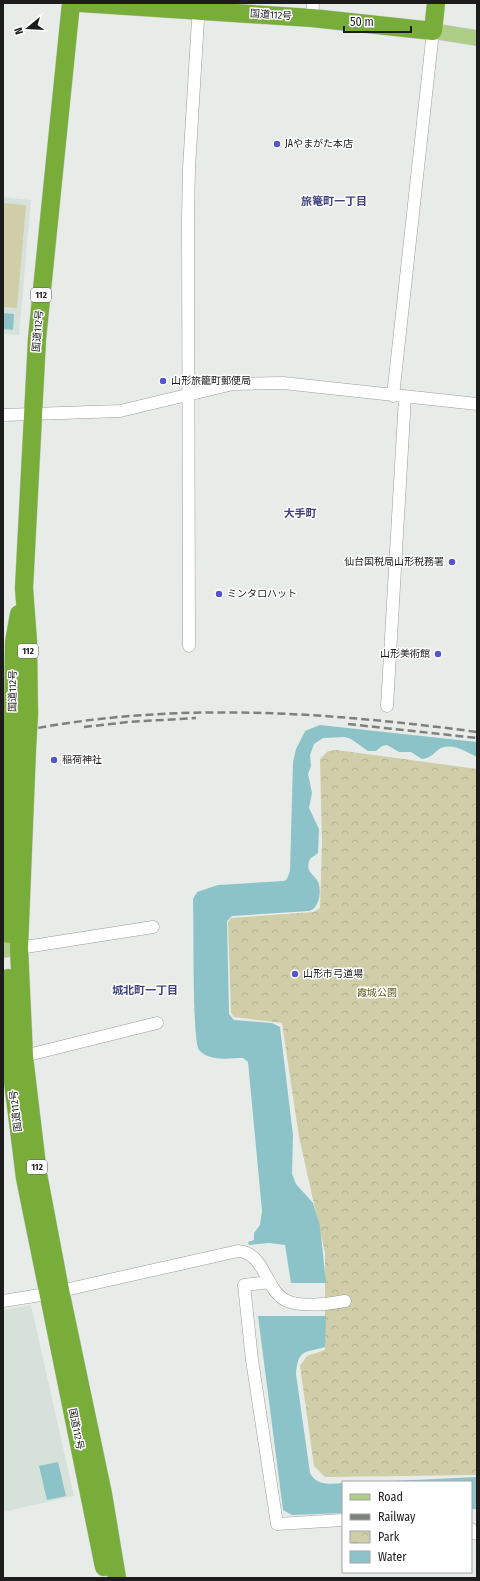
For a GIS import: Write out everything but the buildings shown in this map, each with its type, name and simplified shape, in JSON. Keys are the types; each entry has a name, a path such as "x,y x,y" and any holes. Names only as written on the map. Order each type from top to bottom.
{"highway":[{"name":"国道112号","path":"71,3 37,339 24,588 28,642 21,715 10,949 10,1058 24,1178 103,1494 117,1578"},
{"name":"国道112号","path":"81,3 312,11 433,31"},
{"path":"433,31 436,3"},
{"name":"国道112号","path":"10,949 53,1292 71,1402 97,1540 106,1578"}],"main road":[{"path":"433,31 477,38"}],"street":[{"path":"189,646 189,168 199,7"},
{"path":"393,396 433,31"},
{"path":"3,415 120,411 233,384 258,383 283,383 477,404"},
{"path":"387,706 405,397"},
{"path":"10,949 153,927"},
{"path":"24,1056 157,1023"},
{"path":"3,1301 53,1292 238,1251 245,1251 252,1255 280,1295 288,1301 323,1304 345,1301"},
{"path":"270,1282 244,1285 252,1360 277,1524 342,1520"}],"shaded area":[{"path":"3,197 31,200 19,335 3,334"},
{"path":"31,1305 74,1496 3,1512 3,1310"}],"green space":[{"path":"3,203 26,205 17,308 3,307"},
{"name":"霞城公園","path":"337,750 477,769 477,1475 325,1477 314,1466 300,1366 307,1356 325,1350 325,1253 299,1137 282,1023 234,1017 231,1013 228,922 231,918 314,912 320,908 322,842 320,759 328,751"}],"water":[{"path":"3,313 14,314 13,330 3,329"},
{"path":"320,725 477,742 477,757 458,748 448,747 438,750 429,757 422,759 411,752 399,752 387,745 382,746 376,751 368,751 351,739 345,737 323,738 314,744 310,755 311,766 308,774 312,793 309,808 319,829 318,853 310,859 308,868 319,884 320,892 317,904 309,911 232,916 227,921 229,1014 234,1020 272,1023 280,1027 293,1135 292,1174 296,1184 313,1203 320,1226 326,1283 291,1283 285,1245 269,1243 249,1245 248,1242 254,1240 254,1233 260,1225 262,1211 248,1062 243,1058 214,1058 203,1054 199,1050 195,1026 194,1004 193,899 197,892 218,885 284,881 287,879 290,871 293,762 296,749 305,731"},
{"path":"258,1316 326,1316 325,1347 311,1350 300,1356 296,1374 310,1473 320,1482 329,1484 342,1483 342,1513 292,1515 283,1510"},
{"path":"58,1462 66,1496 47,1500 39,1466"},
{"path":"477,1477 477,1509 472,1509 472,1481 392,1481"}],"railway":[{"path":"3,735 62,724 121,717 180,713 240,712 299,714 359,719 477,732"},
{"path":"84,727 128,722 196,718"},
{"path":"348,724 477,738"}],"place":[{"name":"JAやまがた本店","path":"277,144"},
{"name":"山形旅籠町郵便局","path":"163,381"},
{"name":"仙台国税局山形税務署","path":"452,562"},
{"name":"ミンタロハット","path":"219,594"},
{"name":"山形美術館","path":"438,654"},
{"name":"稲荷神社","path":"54,760"},
{"name":"山形市弓道場","path":"295,974"}],"district":[{"name":"旅篭町一丁目","path":"334,201"},
{"name":"大手町","path":"300,513"},
{"name":"城北町一丁目","path":"145,990"}]}
